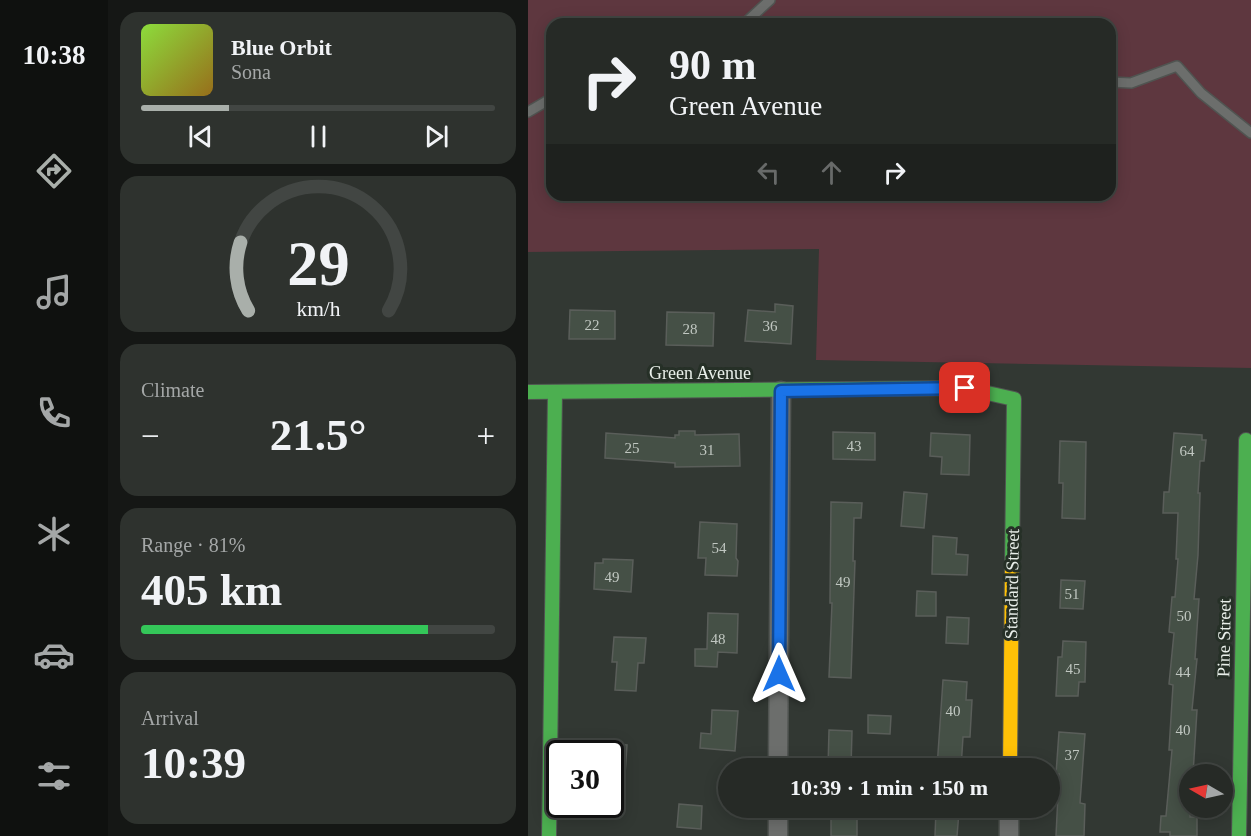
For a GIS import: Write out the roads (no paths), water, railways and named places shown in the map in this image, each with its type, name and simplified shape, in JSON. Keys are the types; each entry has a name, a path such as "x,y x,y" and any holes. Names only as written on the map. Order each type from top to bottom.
{"street":[{"name":"Green Avenue","path":"528,392 965,388 1014,399"},
{"path":"778,758 781,391"},
{"path":"549,836 555,393"},
{"name":"Standard Street","path":"1010,758 1014,399"},
{"name":"Pine Street","path":"1239,836 1246,440"},
{"path":"778,818 778,836"},
{"path":"1009,818 1009,836"}],"lane":[{"path":"750,18 770,0"},
{"path":"1116,82 1131,83 1177,66 1201,93 1251,133"},
{"path":"528,112 546,102"}]}
